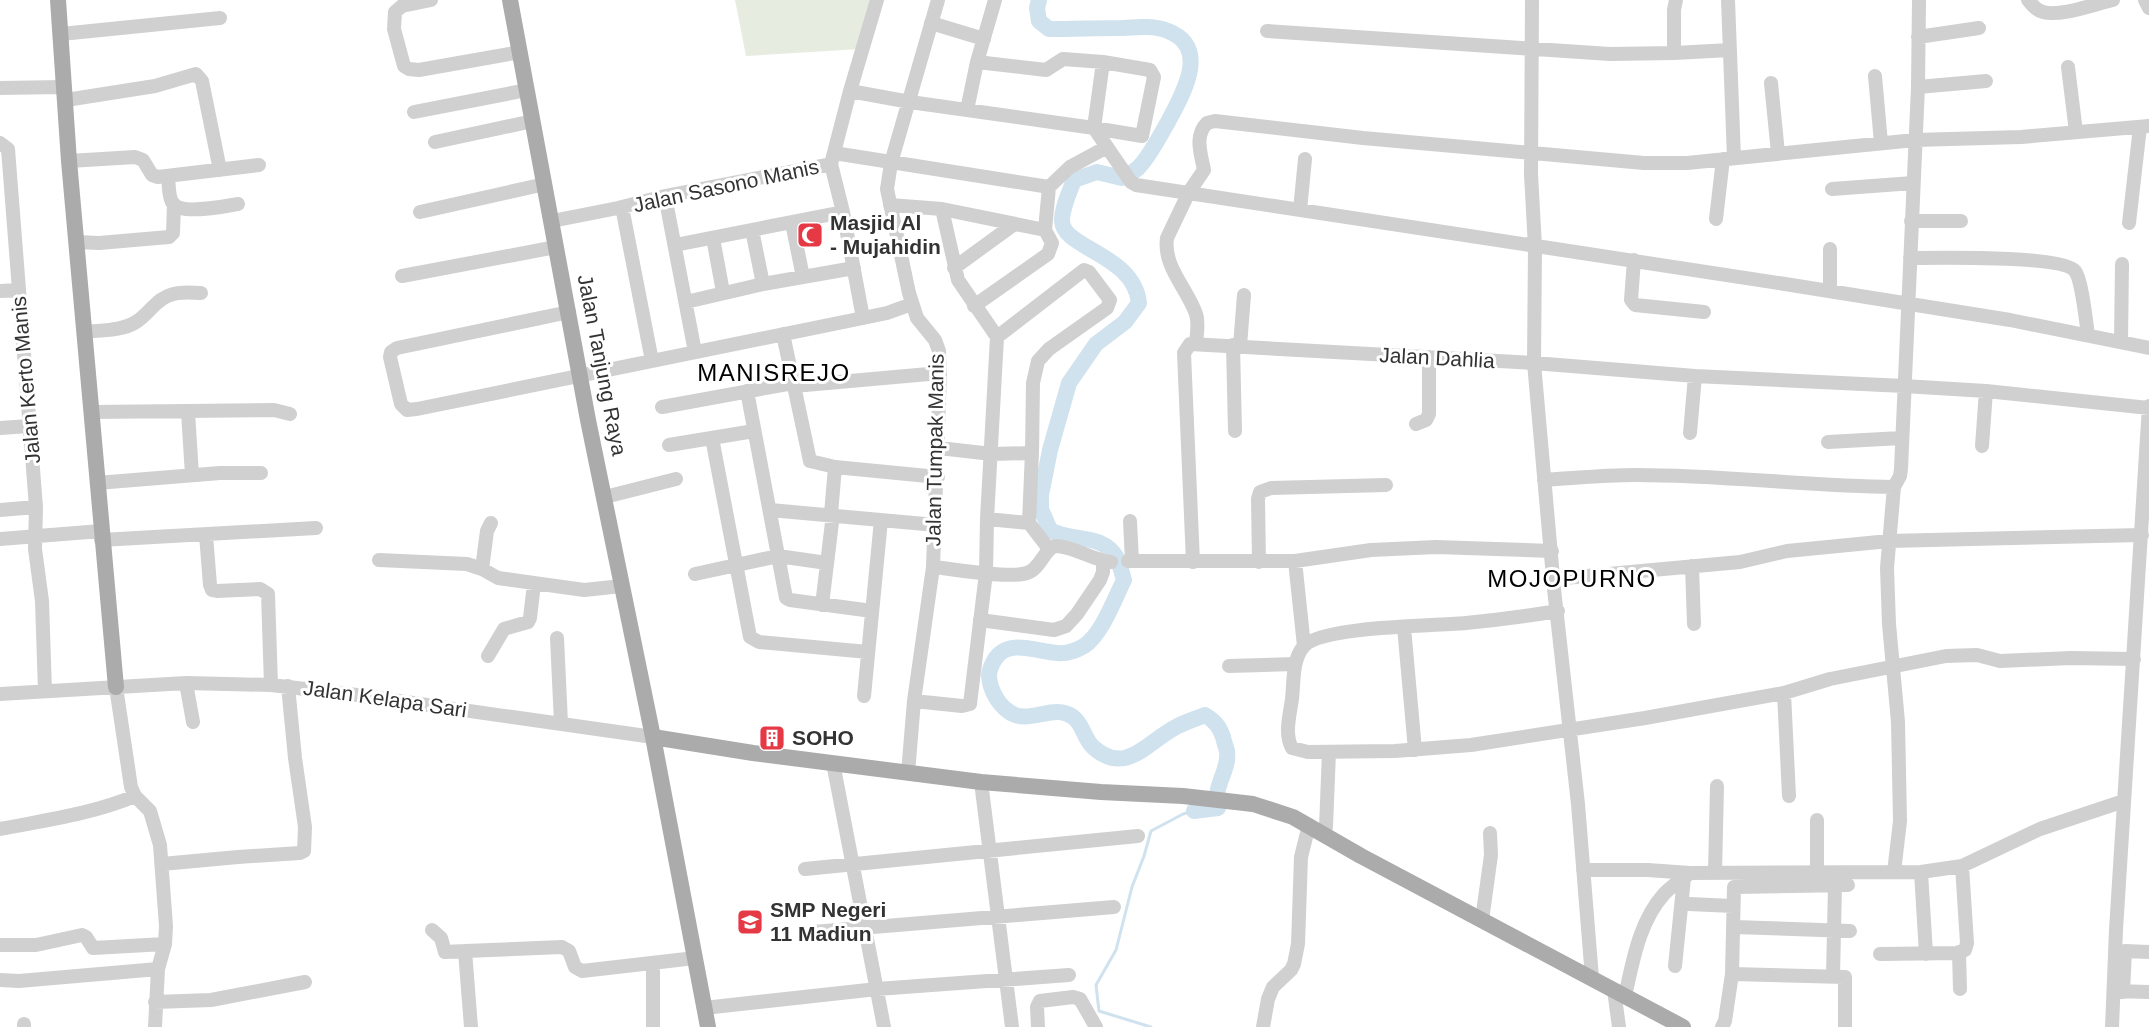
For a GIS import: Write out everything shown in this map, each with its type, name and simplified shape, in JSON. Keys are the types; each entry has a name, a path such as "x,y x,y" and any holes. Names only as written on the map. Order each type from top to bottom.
{"main road":[{"path":"58,0 69,160 116,687"},
{"name":"Jalan Tanjung Raya","path":"510,0 708,1027"},
{"path":"653,737 981,782 1236,801 1277,811 1309,825 1683,1027"}],"street":[{"path":"431,0 402,6 395,12 394,29 404,66 409,69 419,70 520,52"},
{"path":"863,318 832,159 877,0"},
{"name":"Jalan Tumpak Manis","path":"908,773 914,701 933,567 940,373 939,351 935,340 917,318 912,304 887,189 891,163 939,0"},
{"path":"967,110 977,62 995,0"},
{"path":"1532,0 1531,174 1535,247 1534,363 1592,978"},
{"path":"1674,53 1676,0"},
{"path":"1716,219 1729,159 1728,0"},
{"path":"1894,872 1900,821 1898,722 1888,588 1889,541 1894,487 1900,476 1918,87 1919,0"},
{"path":"2028,0 2035,9 2048,13 2068,11 2113,0"},
{"path":"2145,0 2149,8"},
{"path":"61,34 220,18"},
{"path":"931,23 984,39"},
{"path":"1918,38 1979,28"},
{"path":"1268,32 1610,54 1730,50"},
{"path":"850,91 1142,136 1144,132 1154,77 1150,70 1103,62 1063,59 1043,70 977,62"},
{"path":"1103,62 1095,128 1132,184 1830,291 2088,335 2149,348"},
{"path":"2068,67 2076,132"},
{"path":"0,87 65,93 155,86 196,74 202,81 220,170"},
{"path":"1875,76 1881,143"},
{"path":"1918,87 1986,81"},
{"path":"1771,84 1778,153"},
{"path":"414,112 527,90"},
{"path":"435,142 533,121"},
{"path":"1193,562 1185,353 1190,344 1196,343 1196,314 1166,253 1167,238 1189,192 1204,170 1199,135 1207,123 1215,121 1532,154 1644,163 1687,163 1915,140 2021,137 2144,127 2129,223"},
{"name":"Jalan Kerto Manis","path":"3,145 8,149 6,196 19,290 36,507 35,537 42,601 45,691"},
{"path":"974,306 1048,254 1052,243 1044,230 1049,187 1070,166 1107,147"},
{"path":"69,160 135,158 143,160 153,176 259,165"},
{"path":"832,159 891,163 1049,187"},
{"name":"Jalan Sasono Manis","path":"552,221 832,159"},
{"path":"1300,210 1305,159"},
{"path":"77,242 99,243 169,237 173,233 174,204 170,196 168,176"},
{"path":"1832,189 1913,183"},
{"path":"420,212 545,184"},
{"path":"665,196 695,352"},
{"path":"174,204 187,208 204,209 238,204"},
{"path":"890,205 942,209 1044,230"},
{"path":"622,207 652,361"},
{"path":"914,701 963,706 970,704 986,573 997,338 958,280 942,209"},
{"path":"675,245 843,212"},
{"path":"1911,221 1961,221"},
{"path":"792,223 802,278"},
{"path":"954,267 1013,225"},
{"path":"752,230 763,284"},
{"path":"713,238 723,292"},
{"path":"402,276 556,248"},
{"path":"1830,249 1830,291"},
{"path":"1910,258 2013,259 2070,267 2078,275 2088,335"},
{"path":"1634,260 1631,297 1635,305 1704,312"},
{"path":"2121,341 2122,264"},
{"path":"686,302 723,292 854,268"},
{"path":"997,338 1084,270 1089,272 1110,300 1107,308 1049,349 1038,361 1033,383 1028,510 1029,523 1049,549"},
{"path":"0,291 19,290"},
{"path":"85,332 127,326 136,322 158,301 179,292 201,293"},
{"path":"1235,431 1237,346 1244,295"},
{"path":"569,312 400,346 391,352 390,361 401,404 407,410 417,409 863,318 912,304"},
{"path":"783,334 808,459 815,463 835,467 938,477"},
{"name":"Jalan Dahlia","path":"1196,343 1534,363 1695,376 1904,386 2149,407"},
{"path":"1416,424 1426,420 1430,414 1429,357"},
{"path":"662,407 794,384 940,373"},
{"path":"1690,433 1695,376"},
{"path":"747,391 786,598 873,611"},
{"path":"1982,446 1986,392"},
{"path":"2118,992 2124,801 2149,407"},
{"path":"91,412 274,410 290,414"},
{"path":"188,412 192,475"},
{"path":"0,428 29,426"},
{"path":"669,446 754,430"},
{"path":"712,438 750,637 759,642 868,652"},
{"path":"1828,442 1901,438"},
{"path":"939,448 992,454 1032,452"},
{"path":"822,605 835,467"},
{"path":"97,483 220,472 261,473"},
{"path":"1544,480 1653,475 1812,485 1894,487"},
{"path":"605,497 675,479"},
{"path":"1259,562 1258,499 1260,492 1271,488 1386,485"},
{"path":"0,510 36,507"},
{"path":"770,510 936,525"},
{"path":"987,519 1029,523"},
{"path":"864,696 881,520"},
{"path":"1130,521 1130,561 1295,561 1371,550 1436,548 1552,551"},
{"path":"482,569 487,531 491,523"},
{"path":"0,539 101,535 206,535 316,528"},
{"path":"206,535 210,585 213,590 260,589 268,594 271,685"},
{"path":"1554,579 1740,562 1787,551 1889,541 2142,535"},
{"path":"933,567 986,573 1028,573 1041,562 1049,549 1056,546 1107,561 1100,580 1077,614 1064,628 1054,630 980,620"},
{"path":"694,574 778,556 827,563"},
{"path":"379,560 467,564 498,578 584,590 622,586"},
{"path":"1295,561 1304,646"},
{"path":"1692,566 1694,624"},
{"path":"488,656 504,629 528,622 534,584"},
{"path":"1558,611 1466,623 1339,633 1312,639 1304,646 1295,664 1289,716 1289,743 1298,751 1329,752 1415,750 1470,745 1645,718 1784,693 1830,679 1966,654 2000,661 2071,658 2134,659"},
{"path":"1404,627 1415,750"},
{"path":"557,638 561,723"},
{"path":"1229,666 1295,664"},
{"path":"186,684 193,722"},
{"name":"Jalan Kelapa Sari","path":"0,694 186,684 288,686 653,737"},
{"path":"162,864 304,851 305,827 294,758 288,686"},
{"path":"116,687 131,787 135,796 150,811 160,844 166,926 165,944 158,969 155,1027"},
{"path":"1784,693 1789,796"},
{"path":"1326,827 1329,752"},
{"path":"833,763 884,1027"},
{"path":"981,782 1012,1027"},
{"path":"1715,873 1717,786"},
{"path":"0,829 83,814 135,796"},
{"path":"1583,870 1648,870 1687,876 1715,873 1921,872 1962,866 2040,829 2124,801"},
{"path":"1817,820 1817,872"},
{"path":"1263,1027 1268,999 1273,987 1291,970 1294,964 1298,944 1301,857 1309,825"},
{"path":"1482,920 1491,855 1490,833"},
{"path":"805,869 852,862 1138,836"},
{"path":"1880,954 1926,954 1965,950 1967,943 1962,866"},
{"path":"1921,872 1926,954"},
{"path":"1675,966 1687,876"},
{"path":"1619,1027 1619,993 1650,914 1666,892 1687,876"},
{"path":"1722,1027 1725,1021 1732,974 1734,887 1841,885 1835,931 1833,976"},
{"path":"1689,904 1733,906"},
{"path":"813,932 1114,908"},
{"path":"1734,927 1850,931"},
{"path":"432,930 441,938 445,952 561,947 569,951 575,968 582,971 695,958"},
{"path":"0,945 36,945 82,935 93,948 165,944"},
{"path":"465,951 471,1027"},
{"path":"2112,1027 2125,951 2149,952"},
{"path":"1959,952 1959,989"},
{"path":"653,964 653,1027"},
{"path":"0,980 19,981 158,969"},
{"path":"1732,974 1845,977 1845,1027"},
{"path":"704,1008 877,989 1069,975"},
{"path":"155,1002 212,1000 305,982"},
{"path":"2118,992 2149,992"},
{"path":"1038,1027 1036,1007 1040,1001 1073,997 1083,1002 1096,1027"}],"shaded area":[{"path":"735,0 874,0 859,49 746,56"}],"waterway":[{"path":"1039,0 1037,8 1039,21 1049,29 1157,28 1168,31 1181,39 1188,49 1191,60 1180,99 1158,140 1142,163 1135,171 1122,178 1097,172 1074,180 1062,216 1065,231 1125,273 1134,287 1139,303 1125,322 1096,344 1069,383 1050,450 1041,495 1041,509 1050,530 1095,541 1111,550 1117,558 1124,580 1102,625 1084,646 1061,653 1024,648 1008,649 994,661 989,676 997,700 1008,711 1024,717 1065,713 1076,720 1093,747 1105,755 1116,758 1126,758 1136,754 1176,727 1205,715 1220,730 1227,758 1217,793 1218,808 1194,811"},
{"path":"1151,1027 1099,1011 1096,985 1116,950 1132,887 1151,831 1183,814 1194,811"}],"place":[{"name":"Masjid Al - Mujahidin","path":"810,235"},
{"name":"SOHO","path":"772,738"},
{"name":"SMP Negeri 11 Madiun","path":"750,922"}],"district":[{"name":"MANISREJO","path":"774,373"},
{"name":"MOJOPURNO","path":"1572,579"}]}
